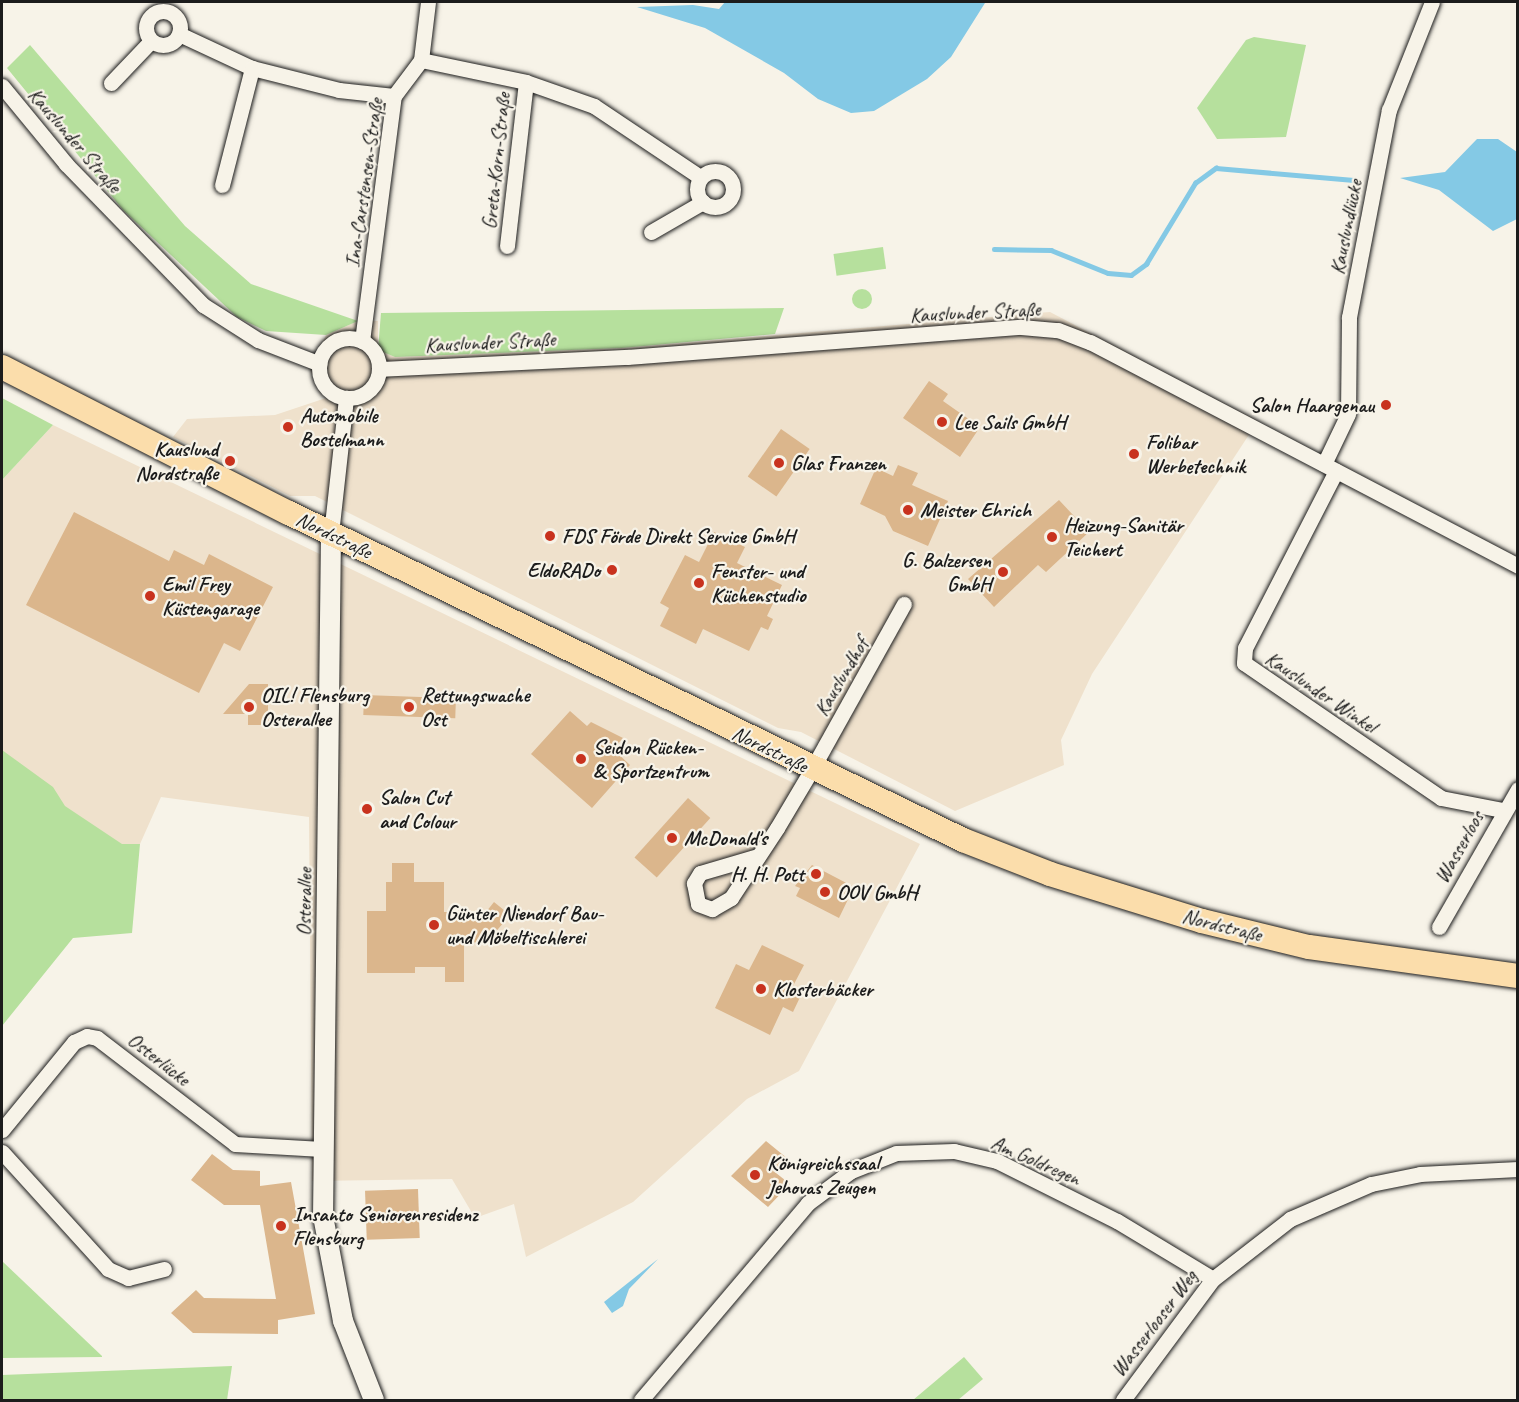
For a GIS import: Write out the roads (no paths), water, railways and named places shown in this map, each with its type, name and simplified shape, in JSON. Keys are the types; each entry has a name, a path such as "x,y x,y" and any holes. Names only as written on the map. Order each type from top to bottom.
{"main road":[{"name":"Nordstraße","path":"2,368 332,534 812,769 963,840 1124,899 1309,947 1518,976"}],"street":[{"path":"422,60 428,2"},
{"name":"Kauslundlücke","path":"1330,468 1348,414 1349,317 1389,110 1432,2"},
{"path":"151,41 147,21 161,10 177,18 179,34"},
{"path":"151,41 167,45 179,34"},
{"path":"179,34 252,68 339,90 394,96"},
{"path":"111,83 151,41"},
{"name":"Greta-Korn-Straße","path":"422,60 526,82 594,106 700,177"},
{"name":"Ina-Carstensen-Straße","path":"362,341 394,96 422,60"},
{"path":"222,185 252,68"},
{"name":"Greta-Korn-Straße","path":"507,246 526,82"},
{"name":"Kauslunder Straße","path":"2,86 73,172 202,305 258,340 320,364"},
{"path":"651,232 703,202 721,206 734,191 728,175 717,170 700,177 697,189 703,202"},
{"name":"Kauslunder Straße","path":"379,369 627,357 1021,327 1058,330 1518,566"},
{"path":"337,341 362,341 374,352 379,369 364,394 346,398 328,389 320,364 337,341"},
{"name":"Osterallee","path":"346,398 332,534 322,1149 323,1216 343,1321 374,1401"},
{"name":"Kauslunder Winkel","path":"1330,468 1245,648 1244,663 1441,798 1503,810"},
{"name":"Kauslundhof","path":"758,856 812,769 904,604"},
{"name":"Wasserloos","path":"1438,927 1503,810 1518,789"},
{"name":"Osterlücke","path":"2,1130 74,1041 87,1036 97,1038 235,1144 322,1149"},
{"name":"Am Goldregen","path":"641,1401 808,1203 851,1171 896,1153 954,1151 997,1161 1117,1221 1213,1279"},
{"path":"2,1152 108,1269 128,1278 164,1269"},
{"name":"Wasserlooser Weg","path":"1123,1401 1213,1279 1290,1219 1371,1184 1420,1174 1518,1169"}],"water":[{"path":"725,2 985,3 951,57 927,79 874,111 851,113 818,99 784,73 705,28 637,7 693,5 719,9"},
{"path":"1477,139 1498,139 1517,152 1517,219 1493,231 1439,190 1400,178 1445,172"},
{"path":"658,1259 629,1289 623,1306 612,1313 604,1302"}],"waterway":[{"path":"994,249 1051,250 1108,273 1131,275 1146,264 1195,183 1216,168 1353,180"}],"place":[{"name":"Salon Haargenau","path":"1386,405"},
{"name":"Lee Sails GmbH","path":"942,422"},
{"name":"Automobile Bostelmann","path":"288,427"},
{"name":"Folibar Werbetechnik","path":"1134,454"},
{"name":"Kauslund Nordstraße","path":"230,461"},
{"name":"Glas Franzen","path":"779,463"},
{"name":"Meister Ehrich","path":"908,510"},
{"name":"FDS Förde Direkt Service GmbH","path":"550,536"},
{"name":"Heizung-Sanitär Teichert","path":"1052,537"},
{"name":"EldoRADo","path":"612,570"},
{"name":"G. Balzersen GmbH","path":"1003,572"},
{"name":"Fenster- und Küchenstudio","path":"699,583"},
{"name":"Emil Frey Küstengarage","path":"150,596"},
{"name":"OIL! Flensburg Osterallee","path":"249,707"},
{"name":"Rettungswache Ost","path":"409,707"},
{"name":"Seidon Rücken- & Sportzentrum","path":"581,759"},
{"name":"Salon Cut and Colour","path":"367,809"},
{"name":"McDonald's","path":"672,838"},
{"name":"H. H. Pott","path":"816,874"},
{"name":"OOV GmbH","path":"825,892"},
{"name":"Günter Niendorf Bau- und Möbeltischlerei","path":"434,925"},
{"name":"Klosterbäcker","path":"761,989"},
{"name":"Königreichssaal Jehovas Zeugen","path":"755,1175"},
{"name":"Insanto Seniorenresidenz Flensburg","path":"281,1226"}]}
